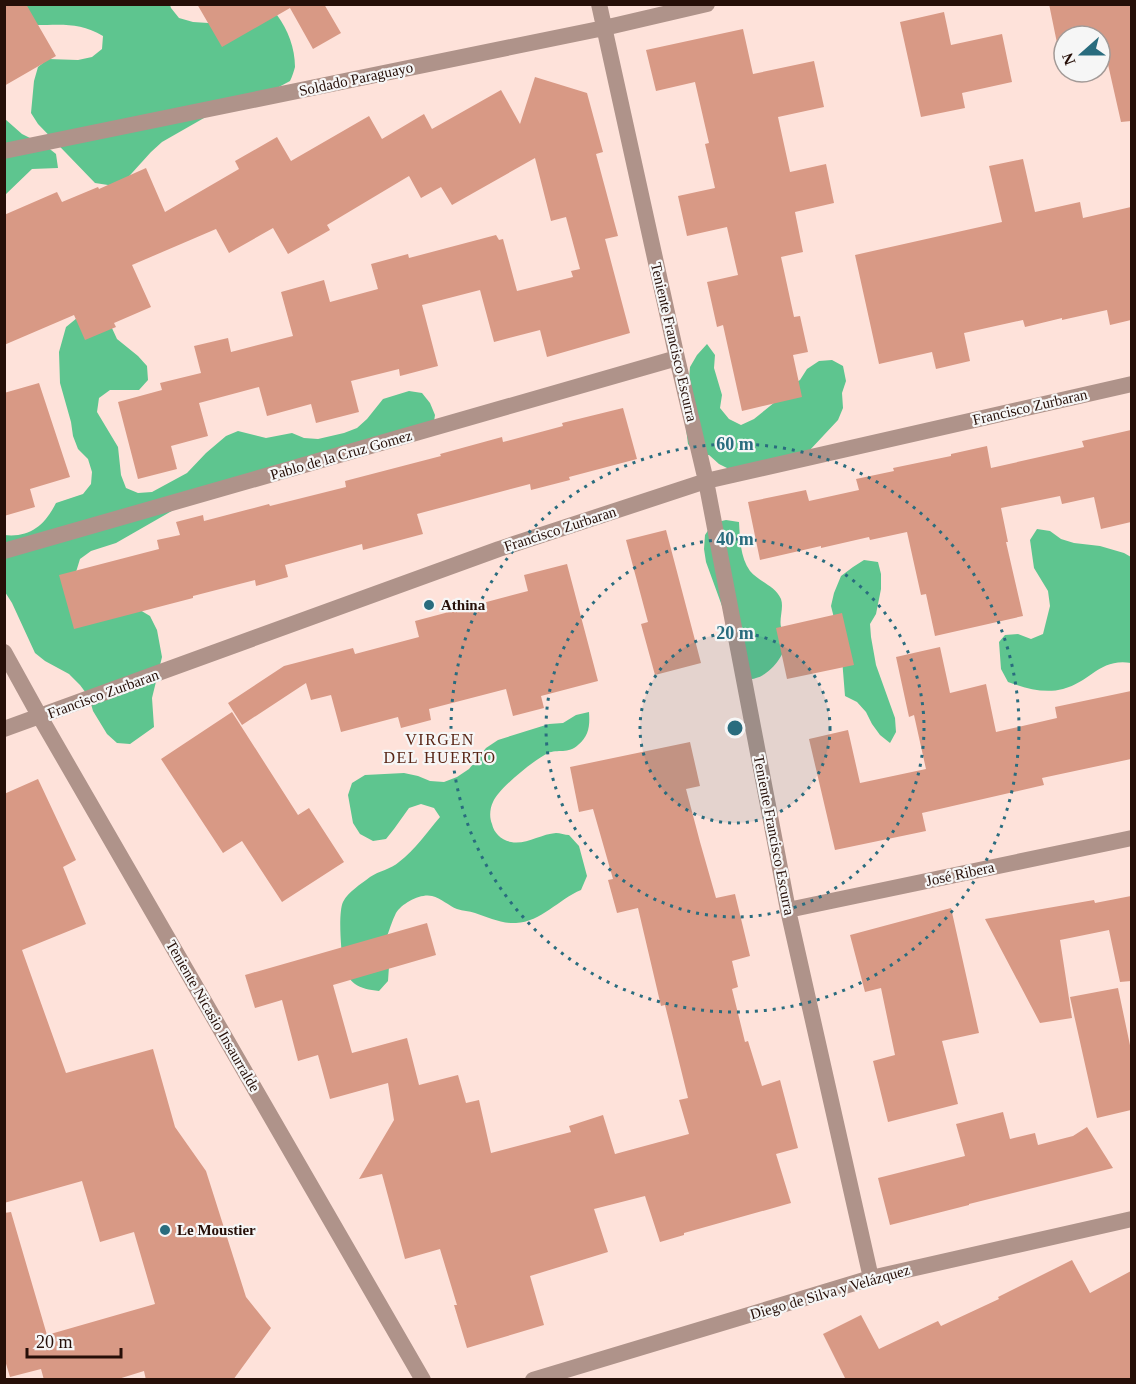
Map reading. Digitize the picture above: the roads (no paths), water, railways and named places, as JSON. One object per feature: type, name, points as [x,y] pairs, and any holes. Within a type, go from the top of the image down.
[{"type":"street","name":"Teniente Francisco Escurra","points":[[599,4],[706,481],[788,910],[871,1278]]},
{"type":"street","name":"Soldado Paraguayo","points":[[4,151],[604,28],[707,4]]},
{"type":"street","name":"Pablo de la Cruz Gomez","points":[[4,551],[677,358]]},
{"type":"street","name":"Francisco Zurbaran","points":[[4,729],[499,549],[706,481],[1131,384]]},
{"type":"street","name":"Teniente Nicasio Insaurralde","points":[[4,652],[423,1380]]},
{"type":"street","name":"José Ribera","points":[[788,910],[1131,838]]},
{"type":"street","name":"Diego de Silva y Velázquez","points":[[533,1380],[871,1278],[1131,1219]]},
{"type":"place","name":"Athina","points":[[429,605]]},
{"type":"place","name":"Le Moustier","points":[[165,1230]]},
{"type":"district","name":"VIRGEN DEL HUERTO","points":[[440,748]]}]
